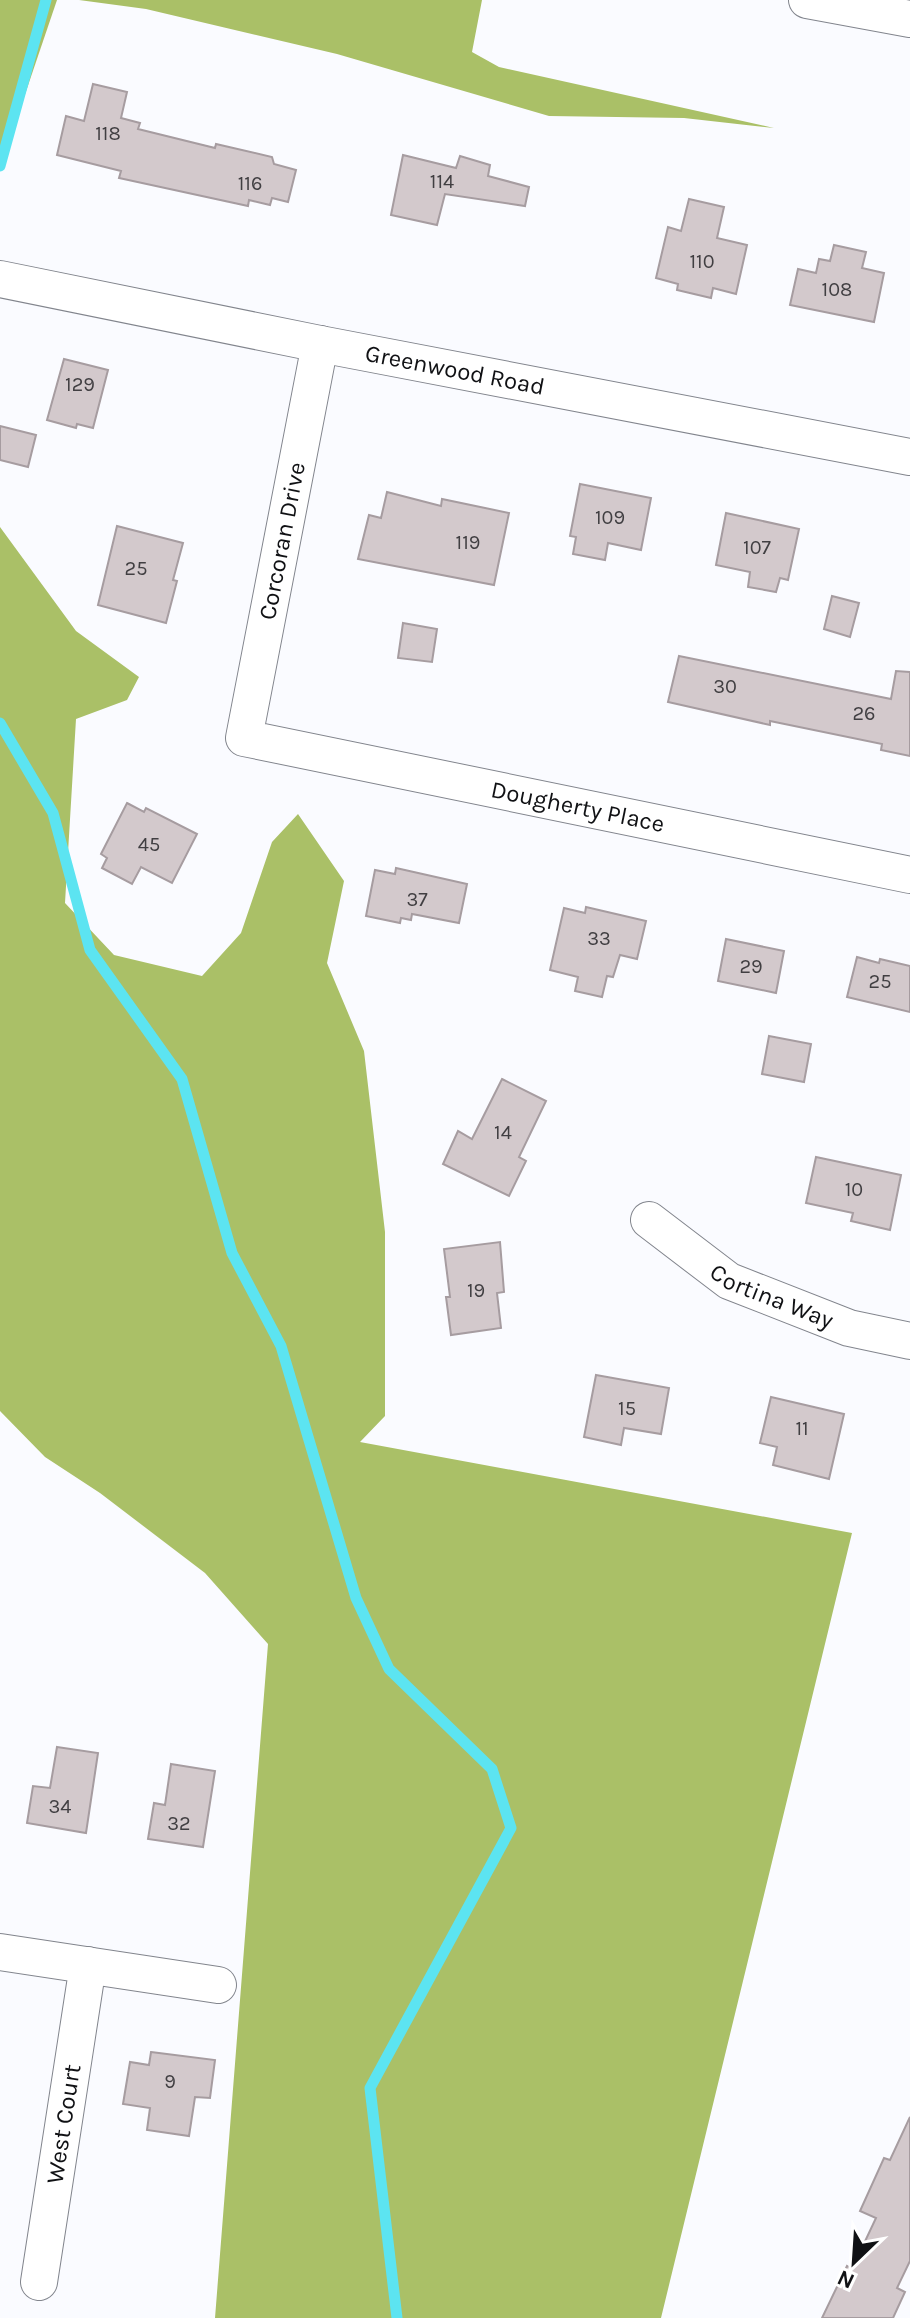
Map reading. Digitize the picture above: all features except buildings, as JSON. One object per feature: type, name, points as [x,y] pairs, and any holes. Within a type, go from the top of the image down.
[{"type":"street","points":[[807,0],[910,19]]},
{"type":"street","name":"Greenwood Road","points":[[0,279],[910,457]]},
{"type":"street","name":"Corcoran Drive","points":[[244,738],[320,344]]},
{"type":"street","name":"Dougherty Place","points":[[244,738],[910,875]]},
{"type":"street","name":"Cortina Way","points":[[649,1220],[729,1281],[849,1328],[910,1341]]},
{"type":"street","points":[[0,1952],[218,1985]]},
{"type":"street","name":"West Court","points":[[39,2282],[88,1965]]},
{"type":"green space","points":[[0,0],[57,0],[0,168]]},
{"type":"green space","points":[[79,0],[482,0],[472,52],[499,67],[774,128],[684,118],[549,116],[337,54],[146,9]]},
{"type":"green space","points":[[0,527],[76,631],[139,677],[127,700],[76,719],[65,903],[114,955],[202,976],[241,933],[272,842],[298,814],[344,881],[327,963],[364,1051],[385,1232],[385,1416],[360,1442],[852,1533],[661,2318],[215,2318],[268,1644],[205,1573],[100,1493],[45,1457],[0,1411]]},
{"type":"waterway","points":[[0,166],[46,0]]},
{"type":"waterway","points":[[0,723],[53,813],[90,950],[182,1079],[232,1253],[281,1346],[356,1598],[389,1669],[492,1769],[511,1828],[370,2088],[397,2318]]}]
